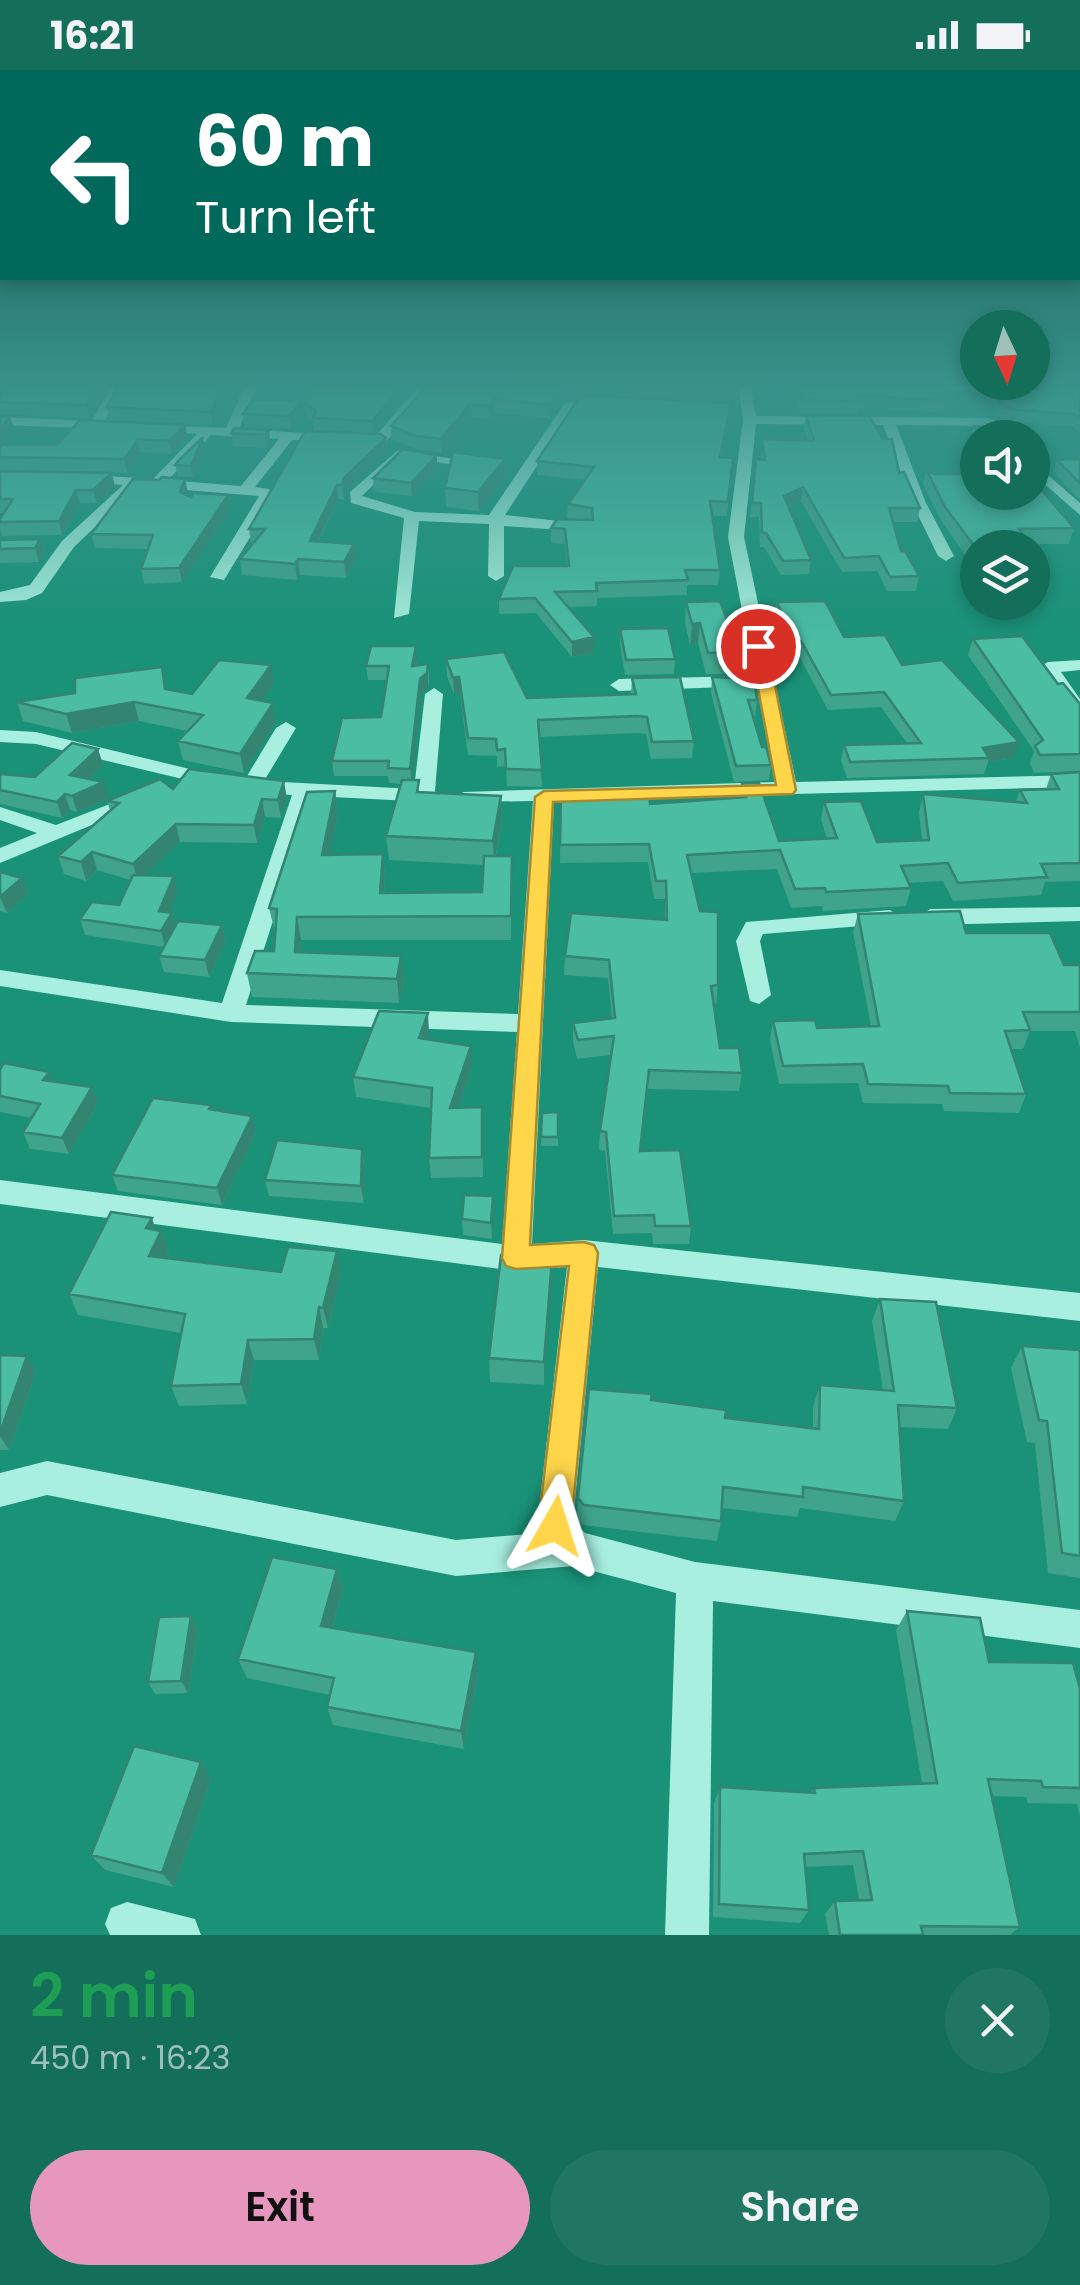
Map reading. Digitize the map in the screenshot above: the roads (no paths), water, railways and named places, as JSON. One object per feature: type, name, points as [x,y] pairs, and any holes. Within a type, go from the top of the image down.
[{"type":"street","points":[[157,483],[170,470]]},
{"type":"street","points":[[246,489],[261,470]]},
{"type":"street","points":[[382,470],[355,495],[356,500],[392,507],[412,516],[585,529]]},
{"type":"street","points":[[496,576],[496,520],[527,472],[515,470]]},
{"type":"street","points":[[743,470],[736,538],[787,790]]},
{"type":"street","points":[[906,470],[946,556]]},
{"type":"street","points":[[59,477],[264,492],[267,498],[218,576]]},
{"type":"street","points":[[0,597],[26,595],[36,589],[59,544],[136,480]]},
{"type":"street","points":[[1050,482],[1080,511]]},
{"type":"street","points":[[400,614],[412,516]]},
{"type":"street","points":[[1080,665],[1048,666],[1080,712]]},
{"type":"street","points":[[619,684],[766,682]]},
{"type":"street","points":[[424,796],[434,694]]},
{"type":"street","points":[[252,786],[286,728]]},
{"type":"street","points":[[0,736],[36,738],[186,776],[304,792],[544,797],[1080,781]]},
{"type":"street","points":[[0,856],[186,776]]},
{"type":"street","points":[[231,1012],[304,792]]},
{"type":"street","points":[[516,1258],[544,797]]},
{"type":"street","points":[[0,813],[53,831]]},
{"type":"street","points":[[759,995],[748,941],[754,927],[891,918],[1080,914]]},
{"type":"street","points":[[0,978],[231,1012],[528,1024]]},
{"type":"street","points":[[0,1192],[516,1258],[584,1253],[1080,1307]]},
{"type":"street","points":[[574,1548],[555,1526],[584,1253]]},
{"type":"street","points":[[0,1490],[48,1478],[456,1558],[574,1548],[695,1580],[1080,1629]]},
{"type":"street","points":[[687,1935],[695,1580]]},
{"type":"street","points":[[128,1924],[179,1935]]}]
